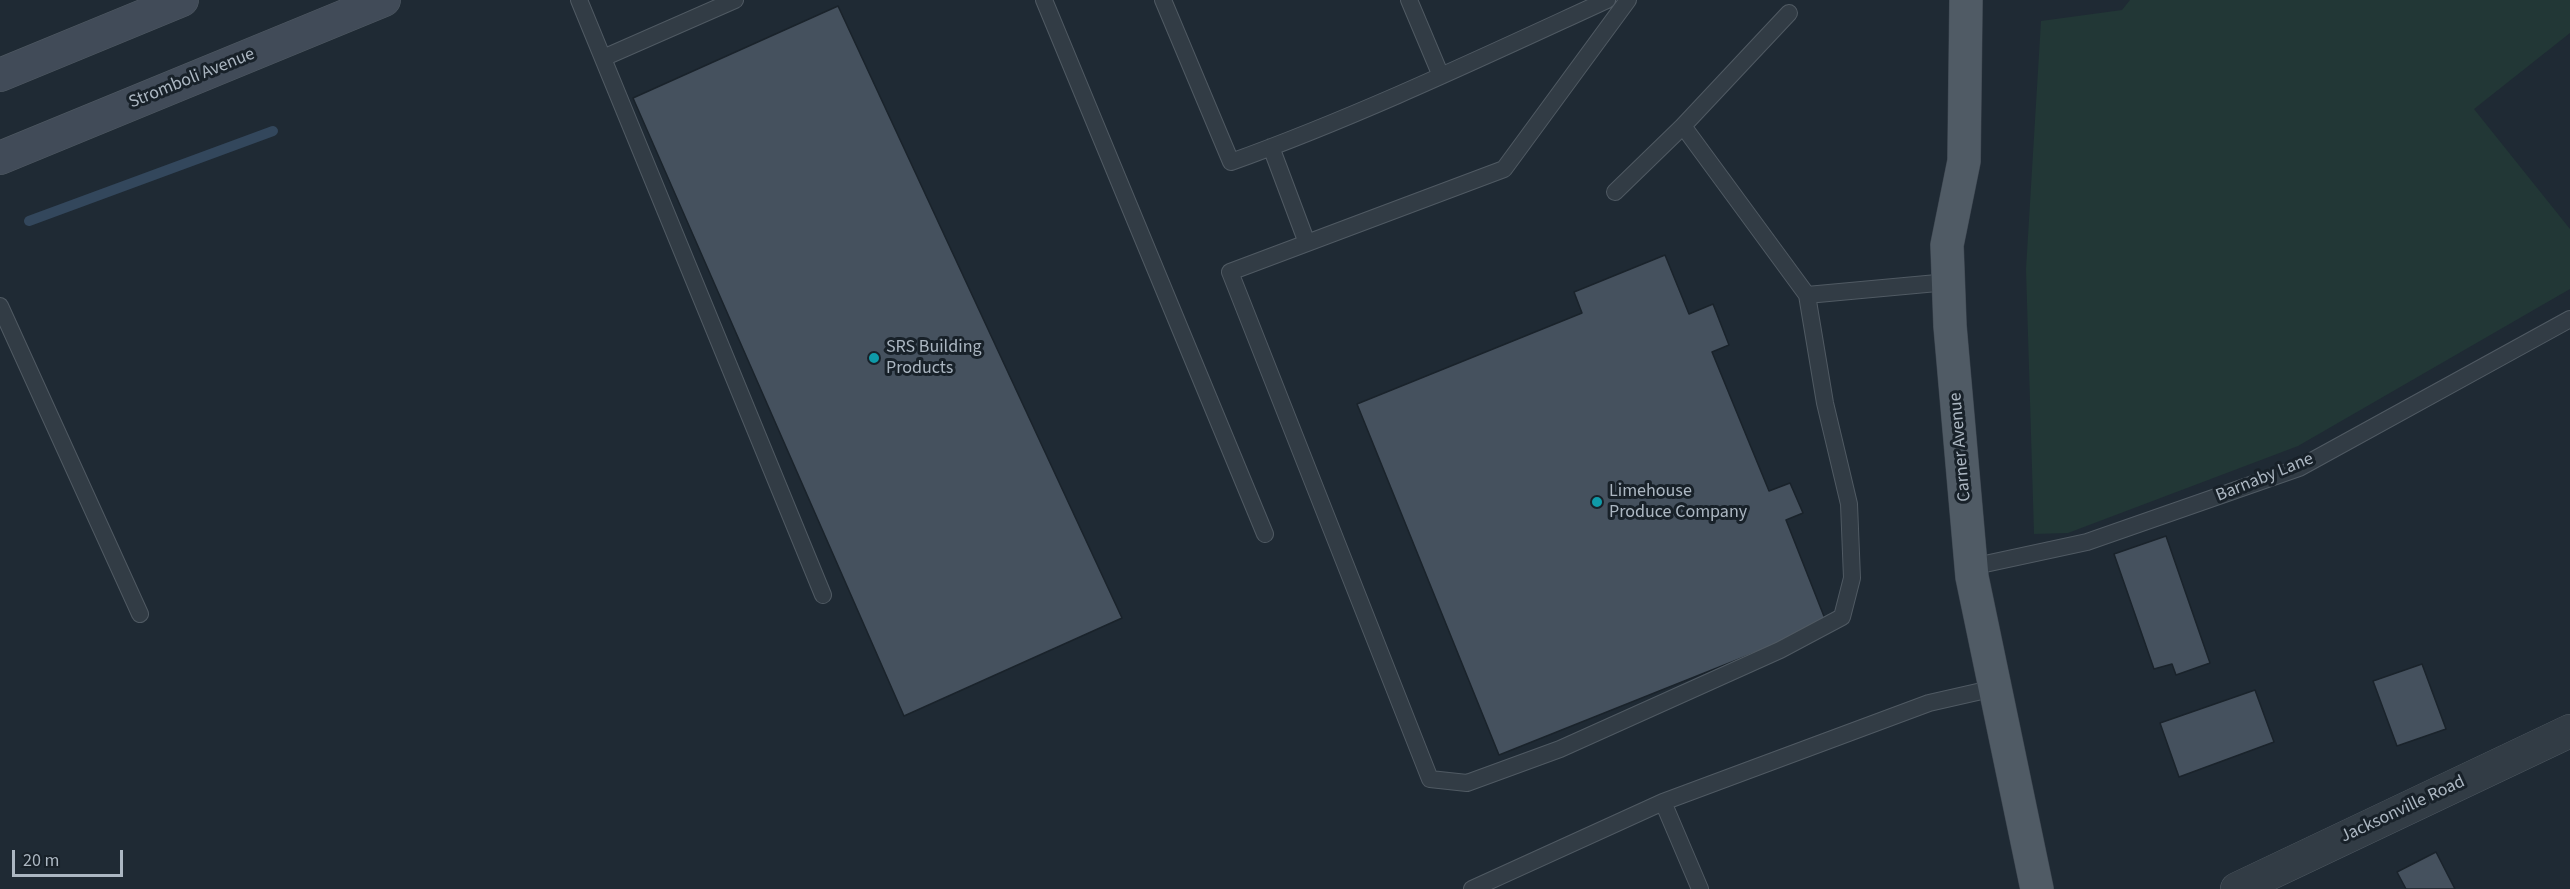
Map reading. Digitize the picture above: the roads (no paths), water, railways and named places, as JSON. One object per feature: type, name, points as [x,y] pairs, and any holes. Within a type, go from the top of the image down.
[{"type":"main road","name":"Carner Avenue","points":[[1966,0],[1964,161],[1947,245],[1948,282],[1971,567],[2037,889]]},
{"type":"street","points":[[0,75],[182,0]]},
{"type":"street","name":"Stromboli Avenue","points":[[0,158],[384,0]]},
{"type":"street","name":"Jacksonville Road","points":[[2237,889],[2570,731]]},
{"type":"lane","points":[[579,0],[823,595]]},
{"type":"lane","points":[[603,58],[735,0]]},
{"type":"lane","points":[[1044,0],[1265,534]]},
{"type":"lane","points":[[1163,0],[1231,162],[1441,76],[1607,0]]},
{"type":"lane","points":[[1409,0],[1441,76]]},
{"type":"lane","points":[[1628,0],[1504,169],[1230,272],[1430,779],[1467,783],[1581,740],[1780,650],[1842,617],[1852,578],[1849,504],[1825,403],[1808,294],[1683,126]]},
{"type":"lane","points":[[1616,192],[1683,126],[1789,13]]},
{"type":"lane","points":[[1271,147],[1307,243]]},
{"type":"lane","points":[[1808,294],[1948,282]]},
{"type":"lane","points":[[0,306],[140,614]]},
{"type":"lane","name":"Barnaby Lane","points":[[1971,567],[2087,542],[2299,468],[2570,319]]},
{"type":"lane","points":[[1472,889],[1663,802],[1929,703],[1995,688]]},
{"type":"lane","points":[[1663,802],[1700,889]]},
{"type":"waterway","points":[[29,221],[273,131]]},
{"type":"place","name":"SRS Building Products","points":[[874,358]]},
{"type":"place","name":"Limehouse Produce Company","points":[[1597,502]]}]
